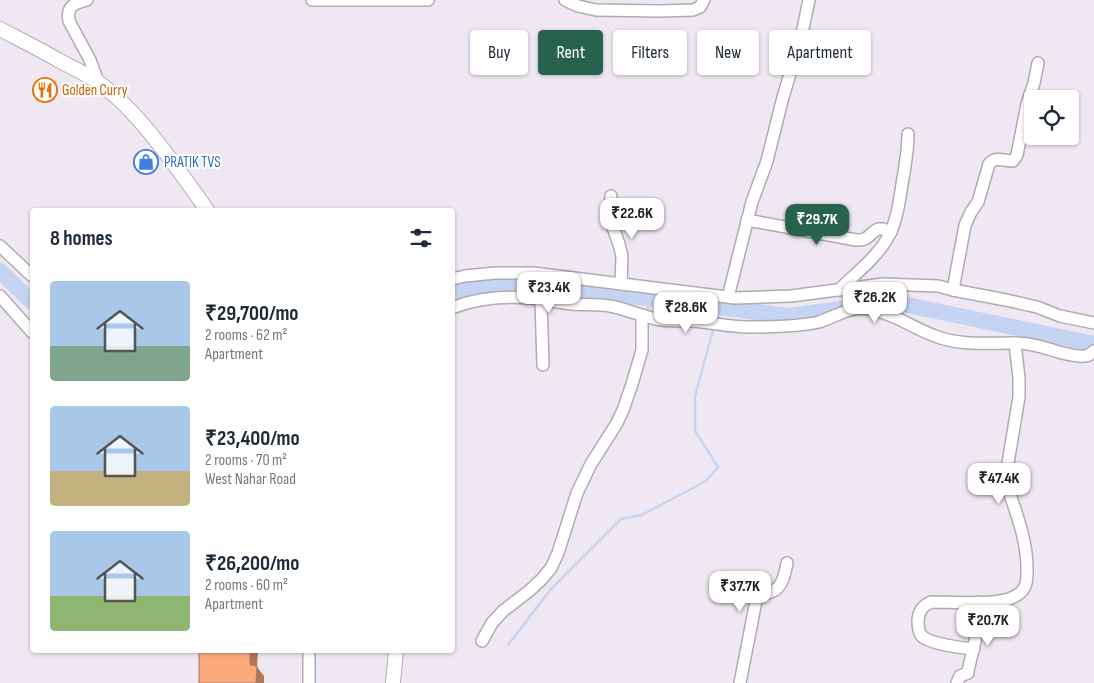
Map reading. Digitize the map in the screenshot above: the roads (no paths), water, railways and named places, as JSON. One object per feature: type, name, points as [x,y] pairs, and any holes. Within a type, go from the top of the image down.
[{"type":"main road","points":[[0,29],[98,82],[118,99],[146,129],[207,208]]},
{"type":"main road","points":[[393,683],[396,653]]},
{"type":"street","points":[[87,0],[76,3],[68,10],[67,15],[90,60],[98,82]]},
{"type":"street","points":[[312,0],[428,0]]},
{"type":"street","points":[[566,0],[578,6],[596,10],[660,11],[696,9],[700,7],[704,0]]},
{"type":"street","points":[[728,297],[752,202],[767,161],[801,38],[809,0]]},
{"type":"street","points":[[953,290],[966,225],[971,212],[978,202],[989,164],[992,160],[1013,161],[1017,155],[1027,104],[1038,63]]},
{"type":"street","points":[[839,290],[867,263],[886,241],[895,223],[908,146],[908,134]]},
{"type":"street","points":[[611,196],[611,222],[622,256],[621,284]]},
{"type":"street","points":[[747,220],[856,240],[864,240],[878,229],[883,228],[891,232]]},
{"type":"street","points":[[0,246],[30,274]]},
{"type":"street","points":[[455,278],[495,273],[533,273],[734,298],[791,296],[884,284],[938,286],[1037,307],[1060,316],[1094,324]]},
{"type":"street","points":[[0,296],[30,330]]},
{"type":"street","points":[[455,306],[479,300],[531,298],[571,304],[598,304],[663,320],[749,327],[802,325],[819,322],[853,309],[862,308],[875,310],[936,337],[980,344],[1030,344],[1078,356],[1092,354]]},
{"type":"street","points":[[541,300],[543,365]]},
{"type":"street","points":[[482,641],[492,623],[503,611],[542,579],[555,560],[578,493],[591,464],[624,410],[642,350],[643,316]]},
{"type":"street","points":[[974,650],[940,644],[922,637],[918,620],[921,609],[924,605],[931,602],[995,601],[1014,597],[1024,589],[1027,562],[1025,546],[1006,483],[1019,397],[1015,343]]},
{"type":"street","points":[[740,683],[756,601],[761,596],[778,588],[784,577],[787,563]]},
{"type":"street","points":[[957,683],[960,676],[968,673],[974,650],[978,628],[978,602]]},
{"type":"street","points":[[309,653],[309,683]]},
{"type":"waterway","points":[[0,271],[30,300]]},
{"type":"waterway","points":[[455,291],[471,288],[529,286],[648,298],[788,316],[893,302],[1094,344]]},
{"type":"waterway","points":[[648,298],[648,314]]},
{"type":"waterway","points":[[716,320],[719,307]]},
{"type":"waterway","points":[[508,645],[551,589],[621,519],[642,515],[706,481],[718,467],[695,431],[695,396],[714,327]]},
{"type":"place","name":"Golden Curry","points":[[45,90]]},
{"type":"place","name":"PRATIK TVS","points":[[146,162]]}]
